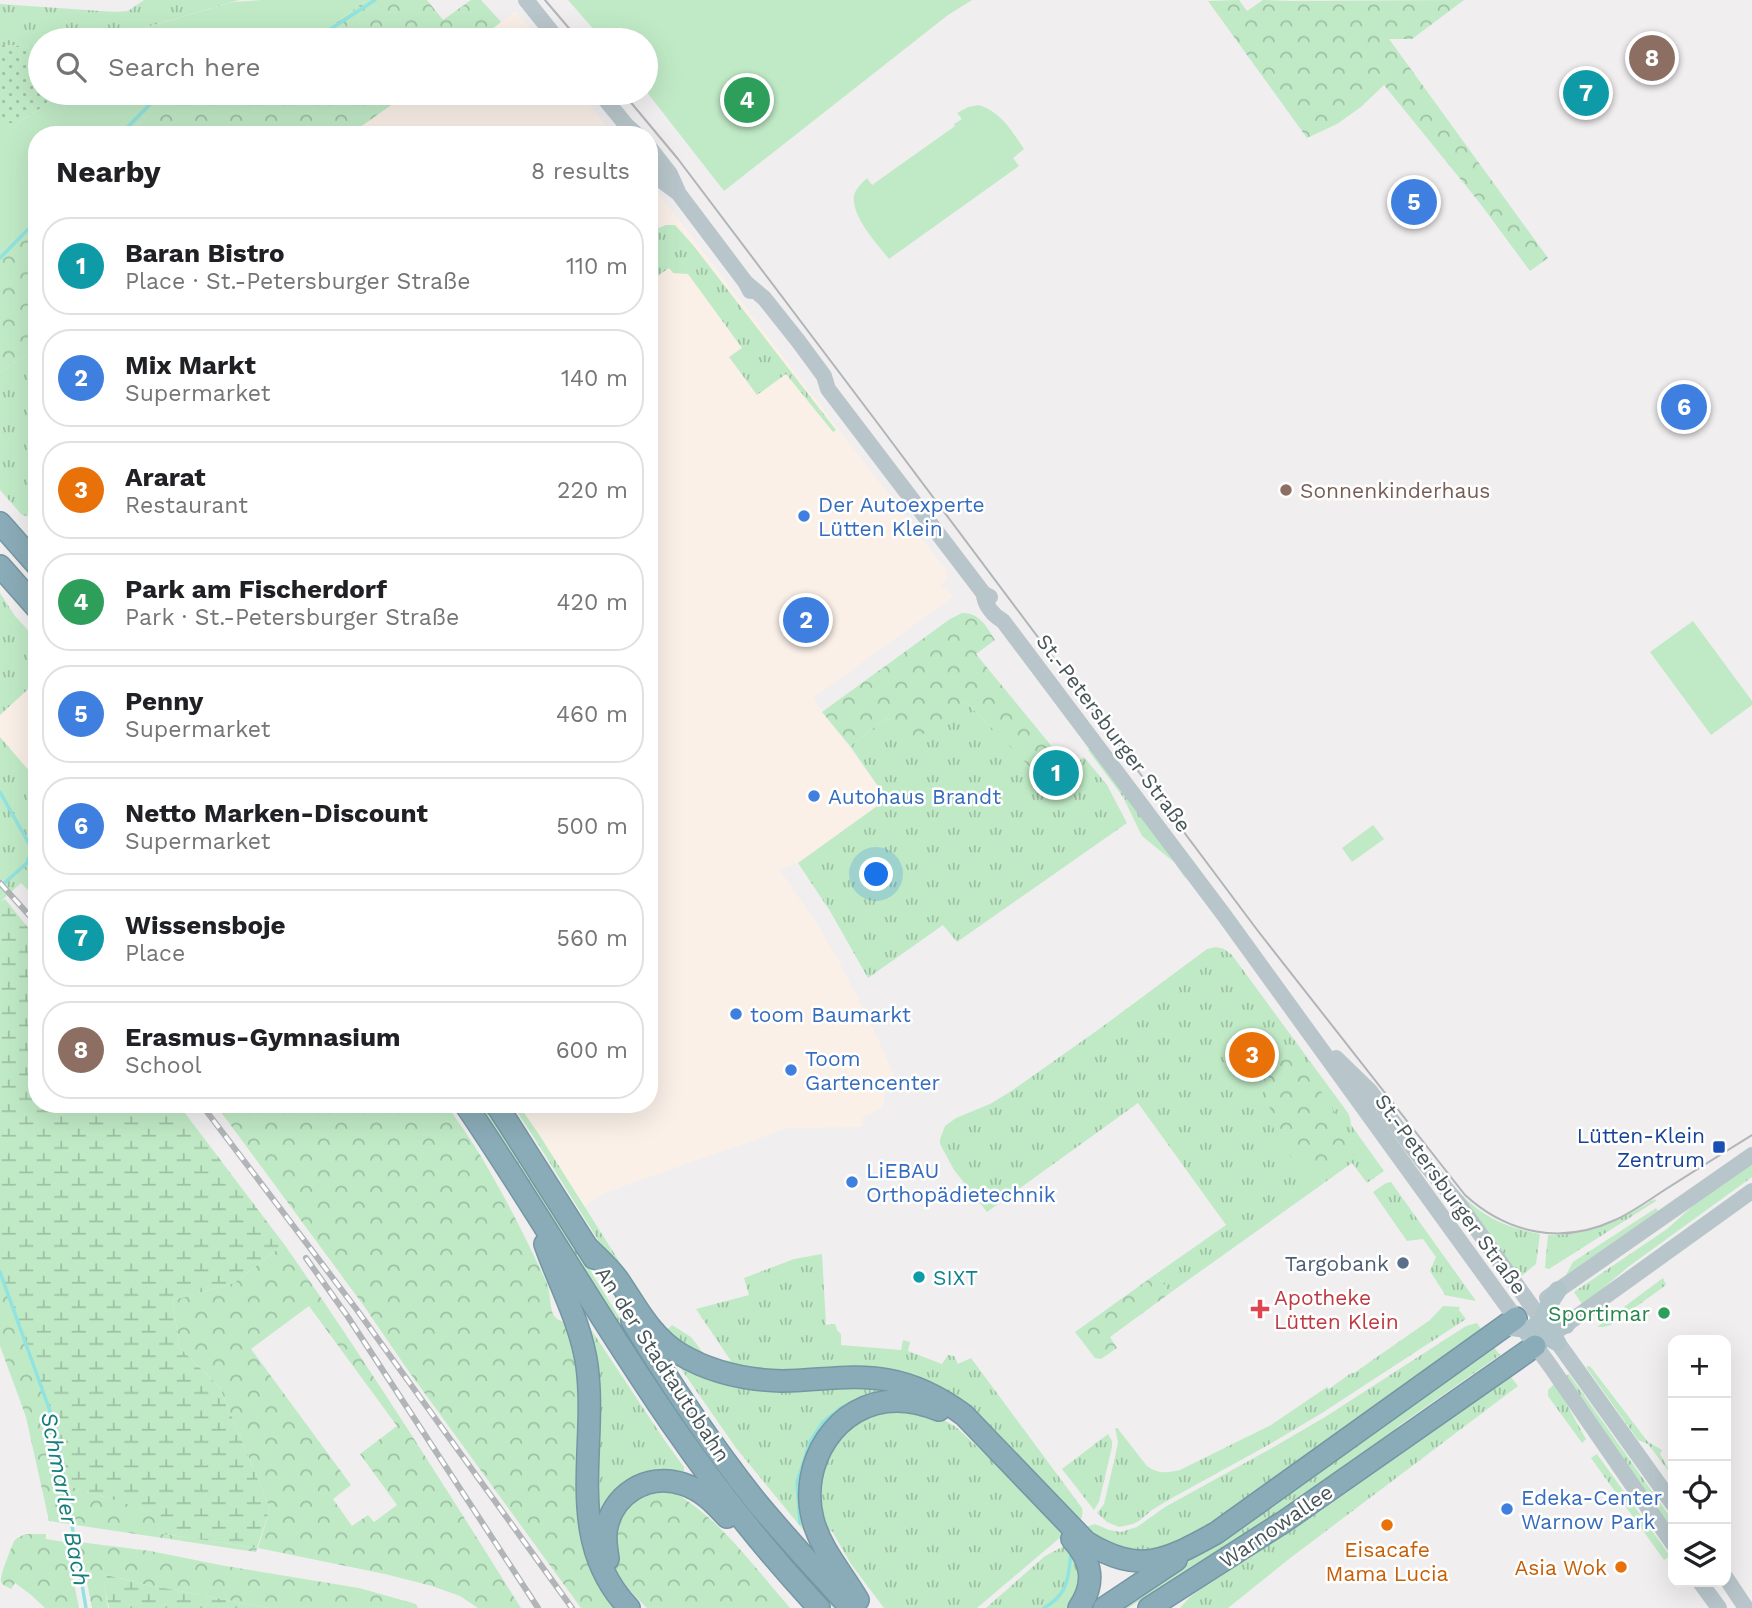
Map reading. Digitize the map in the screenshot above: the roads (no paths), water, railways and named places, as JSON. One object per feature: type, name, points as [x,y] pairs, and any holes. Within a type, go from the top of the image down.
[{"type":"highway","points":[[0,523],[28,555]]},
{"type":"highway","points":[[0,566],[28,598]]},
{"type":"highway","name":"An der Stadtautobahn","points":[[472,1113],[676,1430],[782,1568],[819,1608]]},
{"type":"highway","name":"An der Stadtautobahn","points":[[502,1113],[694,1417],[754,1499],[851,1608]]},
{"type":"highway","points":[[534,1208],[545,1246],[582,1340],[587,1367],[587,1502],[593,1546],[611,1586],[629,1608]]},
{"type":"highway","points":[[586,1246],[617,1279],[638,1313],[656,1333],[678,1352],[701,1366],[727,1374],[781,1381],[863,1377],[917,1388],[945,1401],[964,1415],[1086,1542],[1104,1553],[1139,1562],[1158,1560],[1180,1553],[1216,1533],[1537,1330]]},
{"type":"highway","name":"Warnowallee","points":[[1149,1608],[1285,1521],[1401,1441],[1537,1330]]},
{"type":"highway","points":[[862,1608],[819,1536],[813,1520],[810,1480],[823,1443],[836,1426],[855,1412],[876,1404],[896,1401],[918,1403],[956,1419],[1016,1478],[1080,1548],[1087,1559],[1090,1573],[1086,1597],[1079,1608]]},
{"type":"highway","points":[[639,1608],[617,1580],[609,1563],[606,1533],[609,1518],[618,1501],[644,1483],[671,1481],[700,1492],[713,1501],[760,1556],[782,1568]]},
{"type":"highway","name":"Warnowallee","points":[[1104,1608],[1216,1533]]},
{"type":"highway","points":[[1174,1608],[1176,1603],[1215,1567]]},
{"type":"main road","points":[[526,0],[548,28]]},
{"type":"main road","points":[[610,105],[626,126]]},
{"type":"main road","name":"St.-Petersburger Straße","points":[[658,159],[680,194],[746,283],[756,303],[817,382],[828,389],[984,594],[984,600],[996,617],[1003,621],[1191,869],[1315,1041],[1668,1498]]},
{"type":"main road","name":"St.-Petersburger Straße","points":[[658,176],[680,194]]},
{"type":"main road","points":[[1537,1330],[1546,1308],[1558,1290],[1752,1155]]},
{"type":"main road","points":[[1537,1330],[1752,1191]]},
{"type":"main road","name":"St.-Petersburger Straße","points":[[1537,1330],[1668,1536]]},
{"type":"main road","points":[[1731,1586],[1746,1608]]},
{"type":"main road","points":[[1703,1587],[1718,1608]]},
{"type":"waterway","name":"Schmarler Bach","points":[[332,28],[375,0]]},
{"type":"waterway","name":"Schmarler Bach","points":[[129,126],[149,105]]},
{"type":"waterway","name":"Schmarler Bach","points":[[0,258],[28,229]]},
{"type":"waterway","name":"Schmarler Bach","points":[[0,792],[28,842]]},
{"type":"waterway","name":"Schmarler Bach","points":[[0,887],[28,860]]},
{"type":"waterway","name":"Schmarler Bach","points":[[0,1272],[55,1425],[86,1608]]},
{"type":"waterway","points":[[800,1523],[797,1482],[810,1442],[823,1422],[853,1402]]},
{"type":"waterway","points":[[1044,1608],[1058,1597],[1066,1585],[1071,1552]]},
{"type":"tram line","points":[[545,0],[569,28]]},
{"type":"tram line","points":[[633,105],[650,126]]},
{"type":"tram line","points":[[658,135],[1258,931],[1465,1195],[1499,1219],[1536,1232],[1575,1232],[1595,1228],[1628,1213],[1752,1135]]},
{"type":"railway","points":[[0,883],[28,914]]},
{"type":"railway","points":[[208,1113],[357,1310],[572,1608]]},
{"type":"railway","points":[[306,1258],[348,1317],[538,1608]]},
{"type":"place","name":"Erasmus-Gymnasium","points":[[1652,58]]},
{"type":"place","name":"Wissensboje","points":[[1586,93]]},
{"type":"place","name":"Park am Fischerdorf","points":[[747,100]]},
{"type":"place","name":"Penny","points":[[1414,202]]},
{"type":"place","name":"Netto Marken-Discount","points":[[1684,407]]},
{"type":"place","name":"Sonnenkinderhaus","points":[[1286,490]]},
{"type":"place","name":"Der Autoexperte Lütten Klein","points":[[804,516]]},
{"type":"place","name":"Mix Markt","points":[[806,620]]},
{"type":"place","name":"Baran Bistro","points":[[1056,773]]},
{"type":"place","name":"Autohaus Brandt","points":[[814,796]]},
{"type":"place","name":"toom Baumarkt","points":[[736,1014]]},
{"type":"place","name":"Ararat","points":[[1252,1055]]},
{"type":"place","name":"Toom Gartencenter","points":[[791,1070]]},
{"type":"place","name":"Lütten-Klein Zentrum","points":[[1719,1147]]},
{"type":"place","name":"LiEBAU Orthopädietechnik","points":[[852,1182]]},
{"type":"place","name":"Targobank","points":[[1403,1263]]},
{"type":"place","name":"SIXT","points":[[919,1277]]},
{"type":"place","name":"Apotheke Lütten Klein","points":[[1260,1309]]},
{"type":"place","name":"Sportimar","points":[[1664,1313]]},
{"type":"place","name":"Edeka-Center Warnow Park","points":[[1507,1509]]},
{"type":"place","name":"Eisacafe Mama Lucia","points":[[1387,1525]]},
{"type":"place","name":"Asia Wok","points":[[1621,1567]]}]
